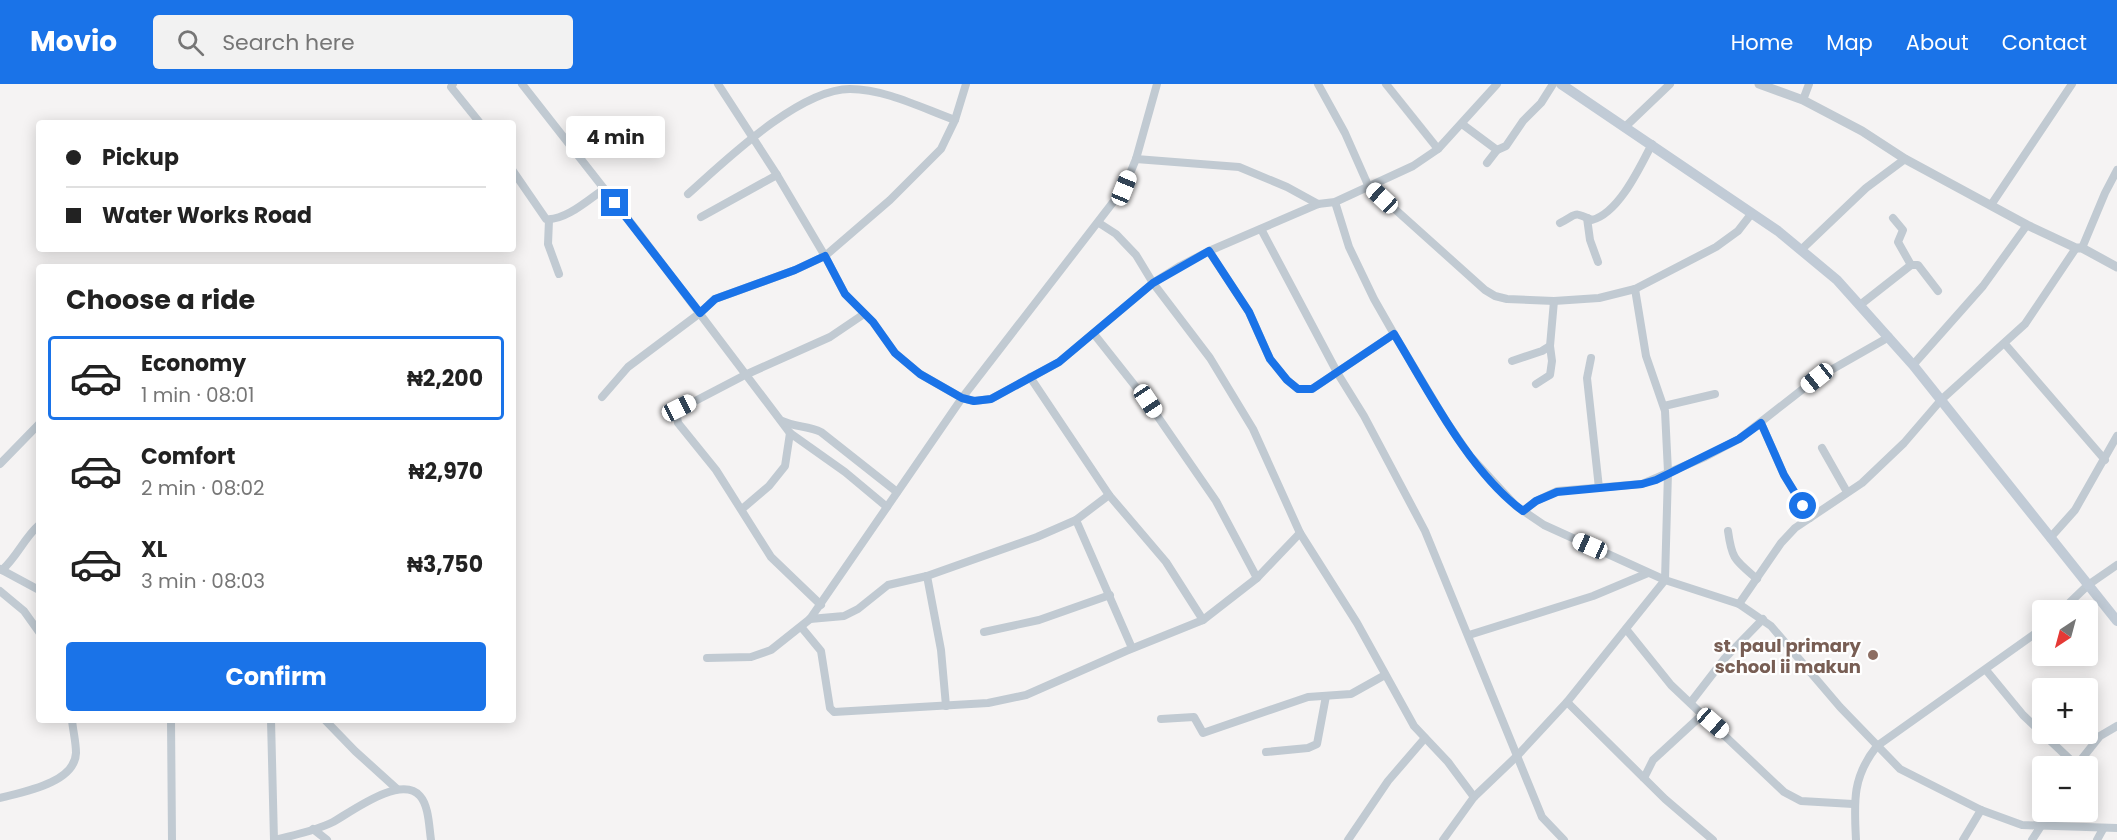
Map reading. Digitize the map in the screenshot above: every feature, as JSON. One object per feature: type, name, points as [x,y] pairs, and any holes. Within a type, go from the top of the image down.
[{"type":"main road","points":[[1561,84],[1752,213],[1802,249],[1838,280],[1913,365],[2117,621]]},
{"type":"street","points":[[453,84],[451,87],[478,120]]},
{"type":"street","points":[[522,84],[790,433],[845,472],[887,507]]},
{"type":"street","points":[[718,84],[777,175],[845,294],[873,322],[895,353],[920,374],[962,398],[974,401],[991,399],[1059,362],[1153,283],[1209,251],[1318,204],[1335,202],[1413,166],[1438,148],[1497,84]]},
{"type":"street","points":[[602,397],[628,367],[715,299],[795,270],[825,256],[890,200],[941,149],[955,120],[966,84]]},
{"type":"street","points":[[706,658],[751,657],[771,650],[802,628],[821,605],[962,398],[1124,188],[1136,159],[1157,84]]},
{"type":"street","points":[[1318,84],[1345,133],[1368,185],[1485,290],[1495,296],[1507,299],[1554,301],[1599,298],[1635,289],[1716,248],[1738,231],[1752,213]]},
{"type":"street","points":[[1386,84],[1438,148]]},
{"type":"street","points":[[1487,164],[1497,150],[1506,146],[1553,84]]},
{"type":"street","points":[[1625,127],[1670,84]]},
{"type":"street","points":[[1759,84],[1803,100],[1862,131],[1905,159],[2027,225],[2117,267]]},
{"type":"street","points":[[1803,100],[1809,84]]},
{"type":"street","points":[[1991,205],[2072,84]]},
{"type":"street","points":[[688,194],[789,110],[831,92],[850,89],[887,95],[955,120]]},
{"type":"street","points":[[1462,124],[1497,150]]},
{"type":"street","points":[[1560,223],[1577,214],[1582,214],[1592,220],[1602,217],[1609,211],[1634,177],[1652,144]]},
{"type":"street","points":[[1136,159],[1239,167],[1287,187],[1318,204]]},
{"type":"street","points":[[1802,249],[1866,188],[1905,159]]},
{"type":"street","points":[[1739,604],[1781,543],[1795,528],[1862,483],[1904,443],[1941,400],[2025,324],[2079,248],[2117,170]]},
{"type":"street","points":[[516,175],[546,219],[549,220],[559,218],[604,189]]},
{"type":"street","points":[[701,217],[777,175]]},
{"type":"street","points":[[1335,202],[1349,247],[1374,299],[1446,421],[1470,456],[1495,485],[1523,511],[1544,525],[1648,573],[1739,604],[1762,619],[1771,626],[1840,707],[1900,769],[1981,810],[2022,825],[2117,828]]},
{"type":"street","points":[[1587,218],[1590,240],[1598,262]]},
{"type":"street","points":[[1893,218],[1903,230],[1898,242],[1911,265]]},
{"type":"street","points":[[549,220],[548,244],[559,274]]},
{"type":"street","points":[[1099,223],[1116,234],[1130,248],[1153,283],[1210,358],[1252,429],[1300,533],[1357,623],[1414,726],[1448,762],[1474,796]]},
{"type":"street","points":[[1913,365],[1983,286],[2027,225]]},
{"type":"street","points":[[1261,229],[1425,531],[1542,817],[1564,840]]},
{"type":"street","points":[[1209,251],[1249,312],[1270,359],[1287,380],[1298,389],[1312,389],[1338,374],[1394,334]]},
{"type":"street","points":[[1860,305],[1911,265],[1918,265],[1938,291]]},
{"type":"street","points":[[1443,840],[1474,796],[1517,756],[1567,702],[1665,580],[1668,472],[1664,406],[1646,356],[1635,289]]},
{"type":"street","points":[[1536,384],[1550,375],[1554,301]]},
{"type":"street","points":[[821,605],[771,557],[716,470],[678,423],[675,416],[679,408],[830,337],[864,315]]},
{"type":"street","points":[[1094,334],[1148,401],[1216,501],[1257,579]]},
{"type":"street","points":[[1523,511],[1536,501],[1557,492],[1642,484],[1705,457],[1739,439],[1817,378],[1889,337]]},
{"type":"street","points":[[2005,344],[2105,460]]},
{"type":"street","points":[[1512,361],[1550,346]]},
{"type":"street","points":[[1591,358],[1587,378],[1599,488]]},
{"type":"street","points":[[1030,377],[1109,495],[1166,562],[1203,620]]},
{"type":"street","points":[[1664,406],[1715,394]]},
{"type":"street","points":[[781,421],[821,432],[897,492]]},
{"type":"street","points":[[1761,423],[1784,475],[1810,518]]},
{"type":"street","points":[[0,464],[36,427]]},
{"type":"street","points":[[742,509],[769,486],[785,466],[790,433]]},
{"type":"street","points":[[2050,538],[2075,510],[2117,436]]},
{"type":"street","points":[[1822,448],[1847,492]]},
{"type":"street","points":[[810,619],[844,616],[858,609],[888,585],[927,576],[1005,549],[1076,520],[1109,495]]},
{"type":"street","points":[[1076,520],[1132,648]]},
{"type":"street","points":[[36,527],[30,532],[12,561],[1,569],[36,588]]},
{"type":"street","points":[[1728,531],[1731,554],[1757,579]]},
{"type":"street","points":[[802,628],[821,651],[830,708],[834,712],[988,703],[1026,695],[1132,648],[1203,620],[1257,579],[1300,533]]},
{"type":"street","points":[[2072,600],[2088,585],[2117,565]]},
{"type":"street","points":[[1468,635],[1593,596],[1648,573]]},
{"type":"street","points":[[927,576],[941,650],[946,706]]},
{"type":"street","points":[[0,591],[24,611],[36,628]]},
{"type":"street","points":[[984,632],[1039,620],[1110,595]]},
{"type":"street","points":[[1691,702],[1725,658],[1762,619]]},
{"type":"street","points":[[1626,629],[1671,684],[1784,792],[1801,801],[1853,804]]},
{"type":"street","points":[[1856,840],[1853,804],[1856,790],[1867,759],[1877,746],[2032,636]]},
{"type":"street","points":[[1986,670],[2022,715],[2066,756]]},
{"type":"street","points":[[1161,719],[1194,717],[1203,733],[1308,697],[1351,694],[1385,675]]},
{"type":"street","points":[[1266,752],[1308,748],[1317,744],[1326,696]]},
{"type":"street","points":[[1567,702],[1665,799],[1713,840]]},
{"type":"street","points":[[1644,777],[1653,760],[1703,714]]},
{"type":"street","points":[[0,798],[56,782],[65,775],[76,755],[72,723]]},
{"type":"street","points":[[171,723],[172,840]]},
{"type":"street","points":[[271,723],[274,840],[332,822],[358,805],[397,789],[407,789],[420,796],[425,805],[431,840]]},
{"type":"street","points":[[328,723],[354,751],[397,789]]},
{"type":"street","points":[[2085,756],[2100,736],[2117,726]]},
{"type":"street","points":[[1348,840],[1388,781],[1425,738]]},
{"type":"street","points":[[1963,840],[1981,810]]},
{"type":"street","points":[[2032,840],[2044,822]]},
{"type":"street","points":[[314,829],[327,840]]},
{"type":"street","points":[[2097,840],[2103,829]]},
{"type":"place","name":"st. paul primary school ii makun","points":[[1873,655]]},
{"type":"route","points":[[615,203],[700,313],[715,299],[795,270],[825,256],[845,294],[873,322],[895,353],[920,374],[962,398],[974,401],[991,399],[1059,362],[1153,283],[1209,251],[1249,312],[1270,359],[1287,380],[1298,389],[1312,389],[1338,374],[1394,334],[1446,421],[1470,456],[1495,485],[1523,511],[1536,501],[1557,492],[1642,484],[1656,480],[1668,472],[1705,457],[1739,439],[1761,423],[1784,475],[1803,506]]}]
